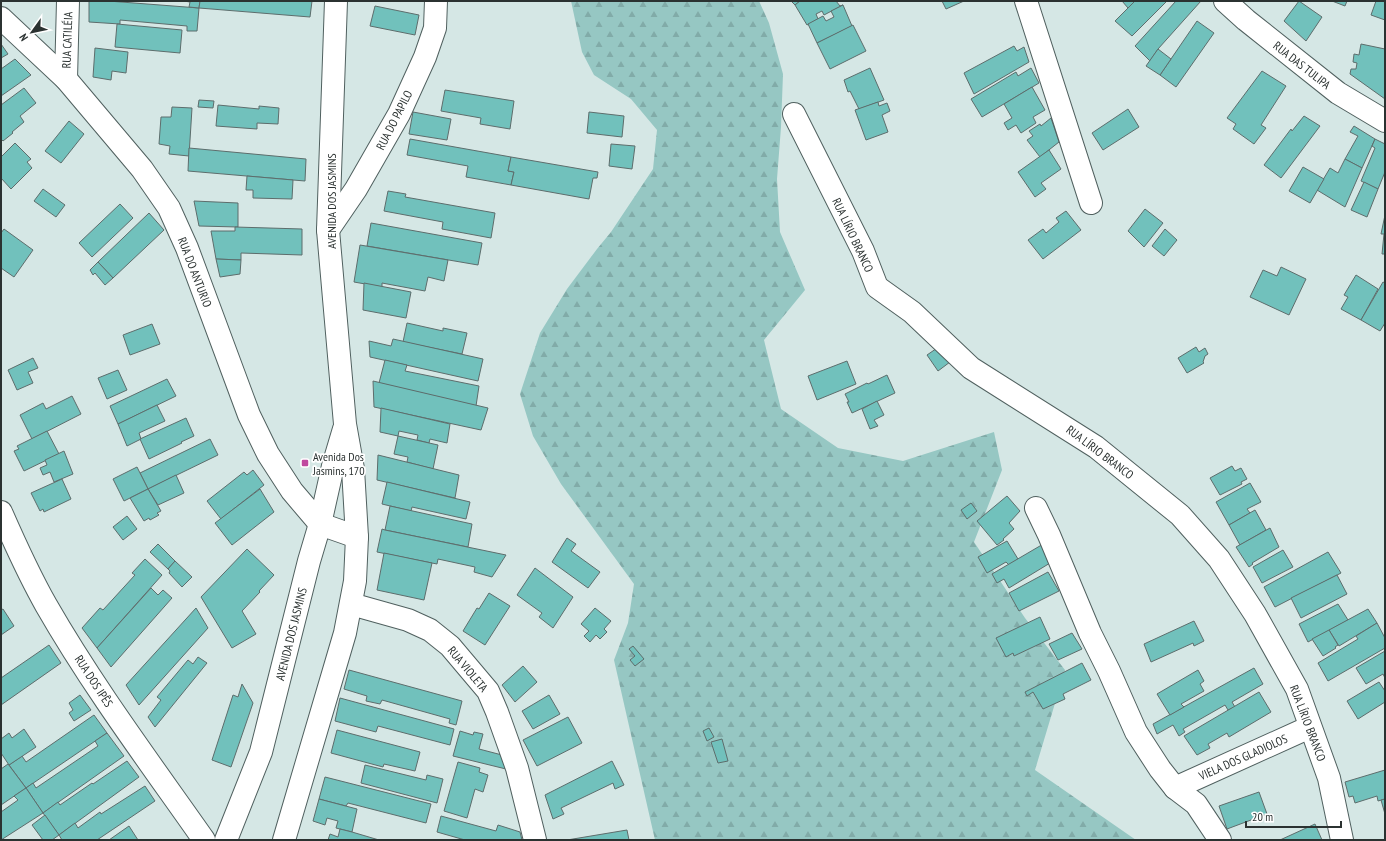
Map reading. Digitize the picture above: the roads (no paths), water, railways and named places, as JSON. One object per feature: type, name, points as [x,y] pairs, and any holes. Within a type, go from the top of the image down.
[{"type":"street","name":"RUA CATILÉIA","points":[[66,79],[68,1]]},
{"type":"street","name":"AVENIDA DOS JASMINS","points":[[284,840],[345,632],[355,580],[357,537],[353,469],[345,424],[328,230],[336,1]]},
{"type":"street","name":"RUA DO PAPILO","points":[[328,230],[356,189],[399,114],[425,57],[435,28],[436,1]]},
{"type":"street","points":[[1026,1],[1092,203]]},
{"type":"street","name":"RUA DAS TULIPA","points":[[1225,1],[1246,20],[1338,93],[1385,121]]},
{"type":"street","name":"RUA DO ANTURIO","points":[[1,18],[66,79],[142,169],[169,208],[186,248],[249,415],[268,454],[292,491],[320,524]]},
{"type":"street","name":"RUA LÍRIO BRANCO","points":[[794,114],[863,251],[877,287],[912,312],[971,368],[1096,446],[1180,515],[1219,559],[1255,614],[1297,689],[1328,778],[1342,840]]},
{"type":"street","name":"AVENIDA DOS JASMINS","points":[[226,840],[261,752],[309,561],[320,524],[333,466],[345,424]]},
{"type":"street","points":[[1036,508],[1049,535],[1090,633],[1109,671],[1136,732],[1160,769],[1175,788],[1196,804],[1220,840]]},
{"type":"street","name":"RUA DOS IPÊS","points":[[1,512],[18,551],[46,605],[92,678],[204,840]]},
{"type":"street","points":[[320,524],[357,537]]},
{"type":"street","name":"RUA VIOLETA","points":[[351,604],[408,620],[430,630],[450,646],[488,691],[518,768],[535,840]]},
{"type":"street","name":"VIELA DOS GLADIOLOS","points":[[1175,788],[1310,727]]},
{"type":"place","name":"Avenida Dos Jasmins, 170","points":[[305,463]]}]
